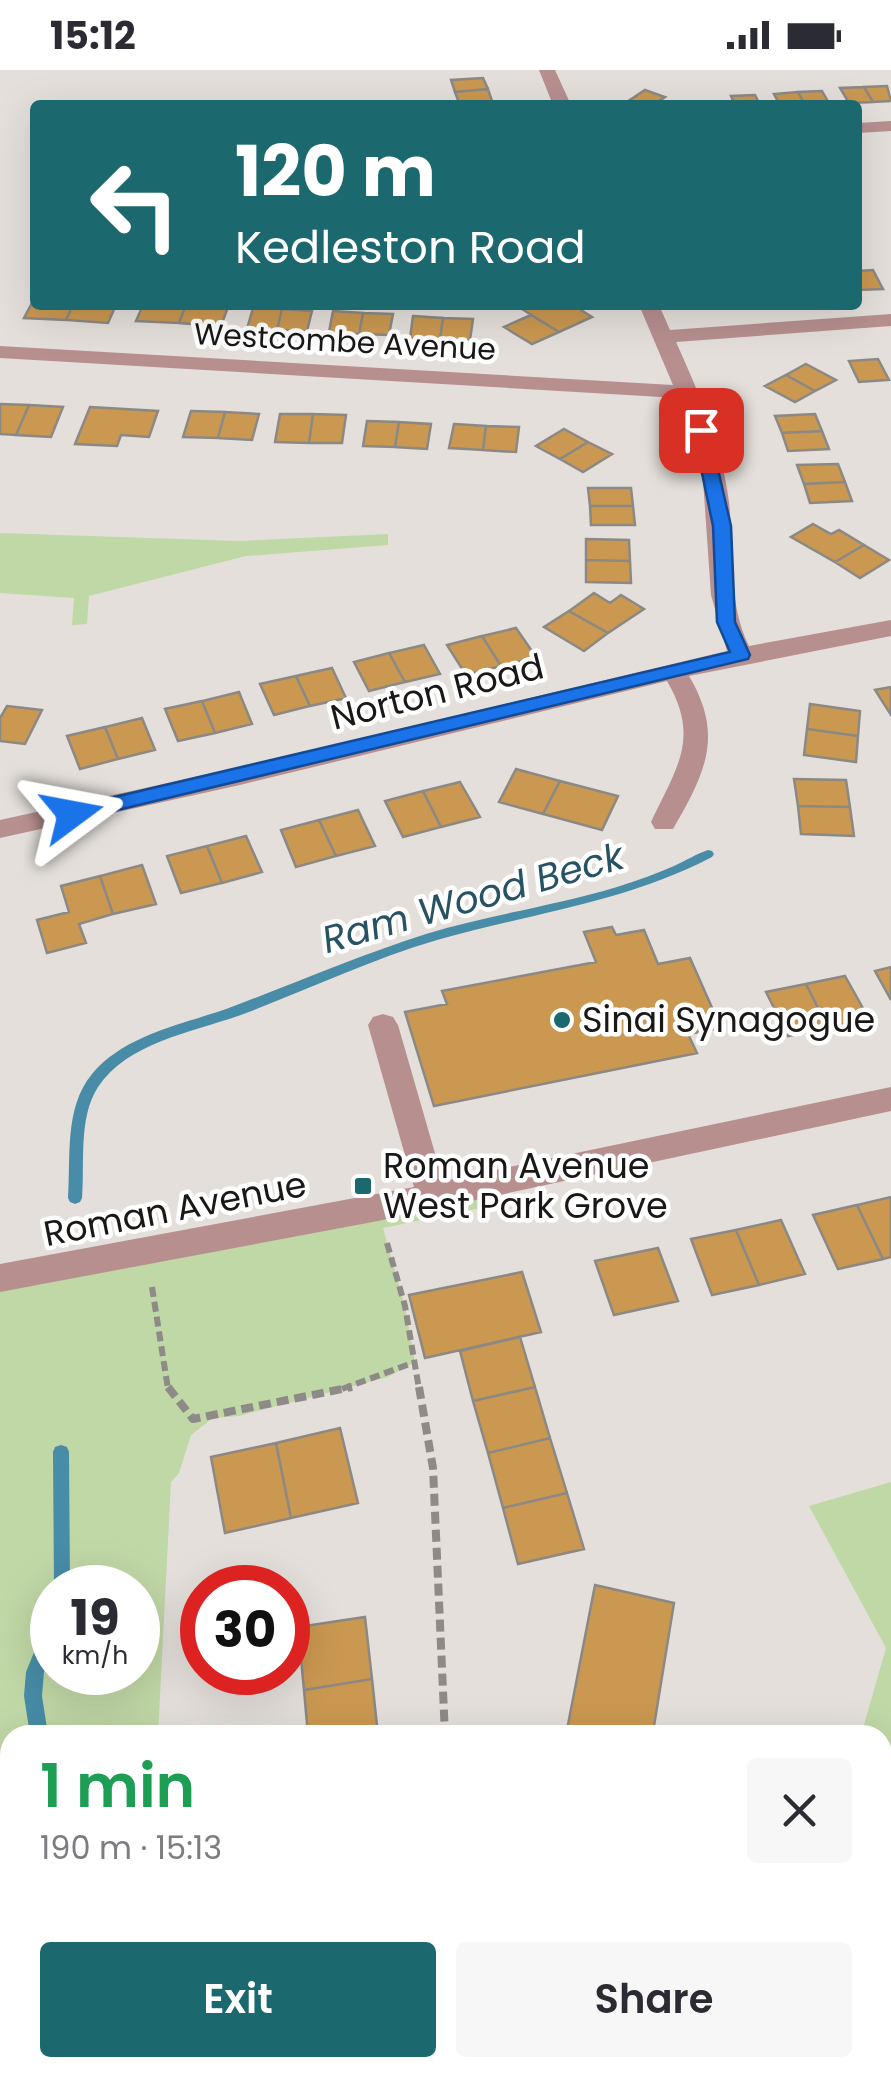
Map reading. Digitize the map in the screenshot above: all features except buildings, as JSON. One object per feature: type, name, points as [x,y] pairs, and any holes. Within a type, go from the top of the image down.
[{"type":"street","points":[[547,70],[560,100]]},
{"type":"street","points":[[862,128],[891,126]]},
{"type":"street","points":[[651,310],[686,392],[714,478],[722,526],[726,622],[741,655]]},
{"type":"street","points":[[663,337],[891,320]]},
{"type":"street","name":"Westcombe Avenue","points":[[0,352],[686,392]]},
{"type":"street","name":"Norton Road","points":[[2,829],[741,655],[891,628]]},
{"type":"street","points":[[664,822],[701,737],[693,700],[674,671]]},
{"type":"street","points":[[0,858],[2,829]]},
{"type":"street","points":[[383,1026],[432,1196]]},
{"type":"street","name":"Roman Avenue","points":[[0,1278],[378,1208],[891,1098]]},
{"type":"path","points":[[378,1208],[405,1306],[433,1468],[445,1725]]},
{"type":"path","points":[[147,1252],[168,1389],[192,1419],[240,1416],[350,1388],[388,1378],[415,1362]]},
{"type":"green space","points":[[0,533],[239,541],[388,534],[388,545],[246,556],[89,596],[87,624],[72,625],[74,598],[0,593]]},
{"type":"green space","points":[[492,1195],[495,1205],[383,1228],[405,1306],[415,1362],[388,1377],[239,1416],[213,1418],[191,1435],[179,1473],[171,1482],[159,1725],[0,1725],[0,1278]]},
{"type":"green space","points":[[891,1482],[891,1725],[864,1725],[886,1648],[809,1506]]},
{"type":"waterway","name":"Ram Wood Beck","points":[[75,1198],[84,1099],[110,1064],[130,1051],[404,946],[618,891],[708,854]]},
{"type":"waterway","name":"Ram Wood Beck","points":[[61,1452],[62,1565]]},
{"type":"waterway","name":"Ram Wood Beck","points":[[33,1695],[37,1725]]},
{"type":"place","name":"Sinai Synagogue","points":[[562,1020]]},
{"type":"place","name":"Roman Avenue West Park Grove","points":[[363,1186]]},
{"type":"route","points":[[72,814],[741,655],[726,622],[722,526],[701,430]]}]
